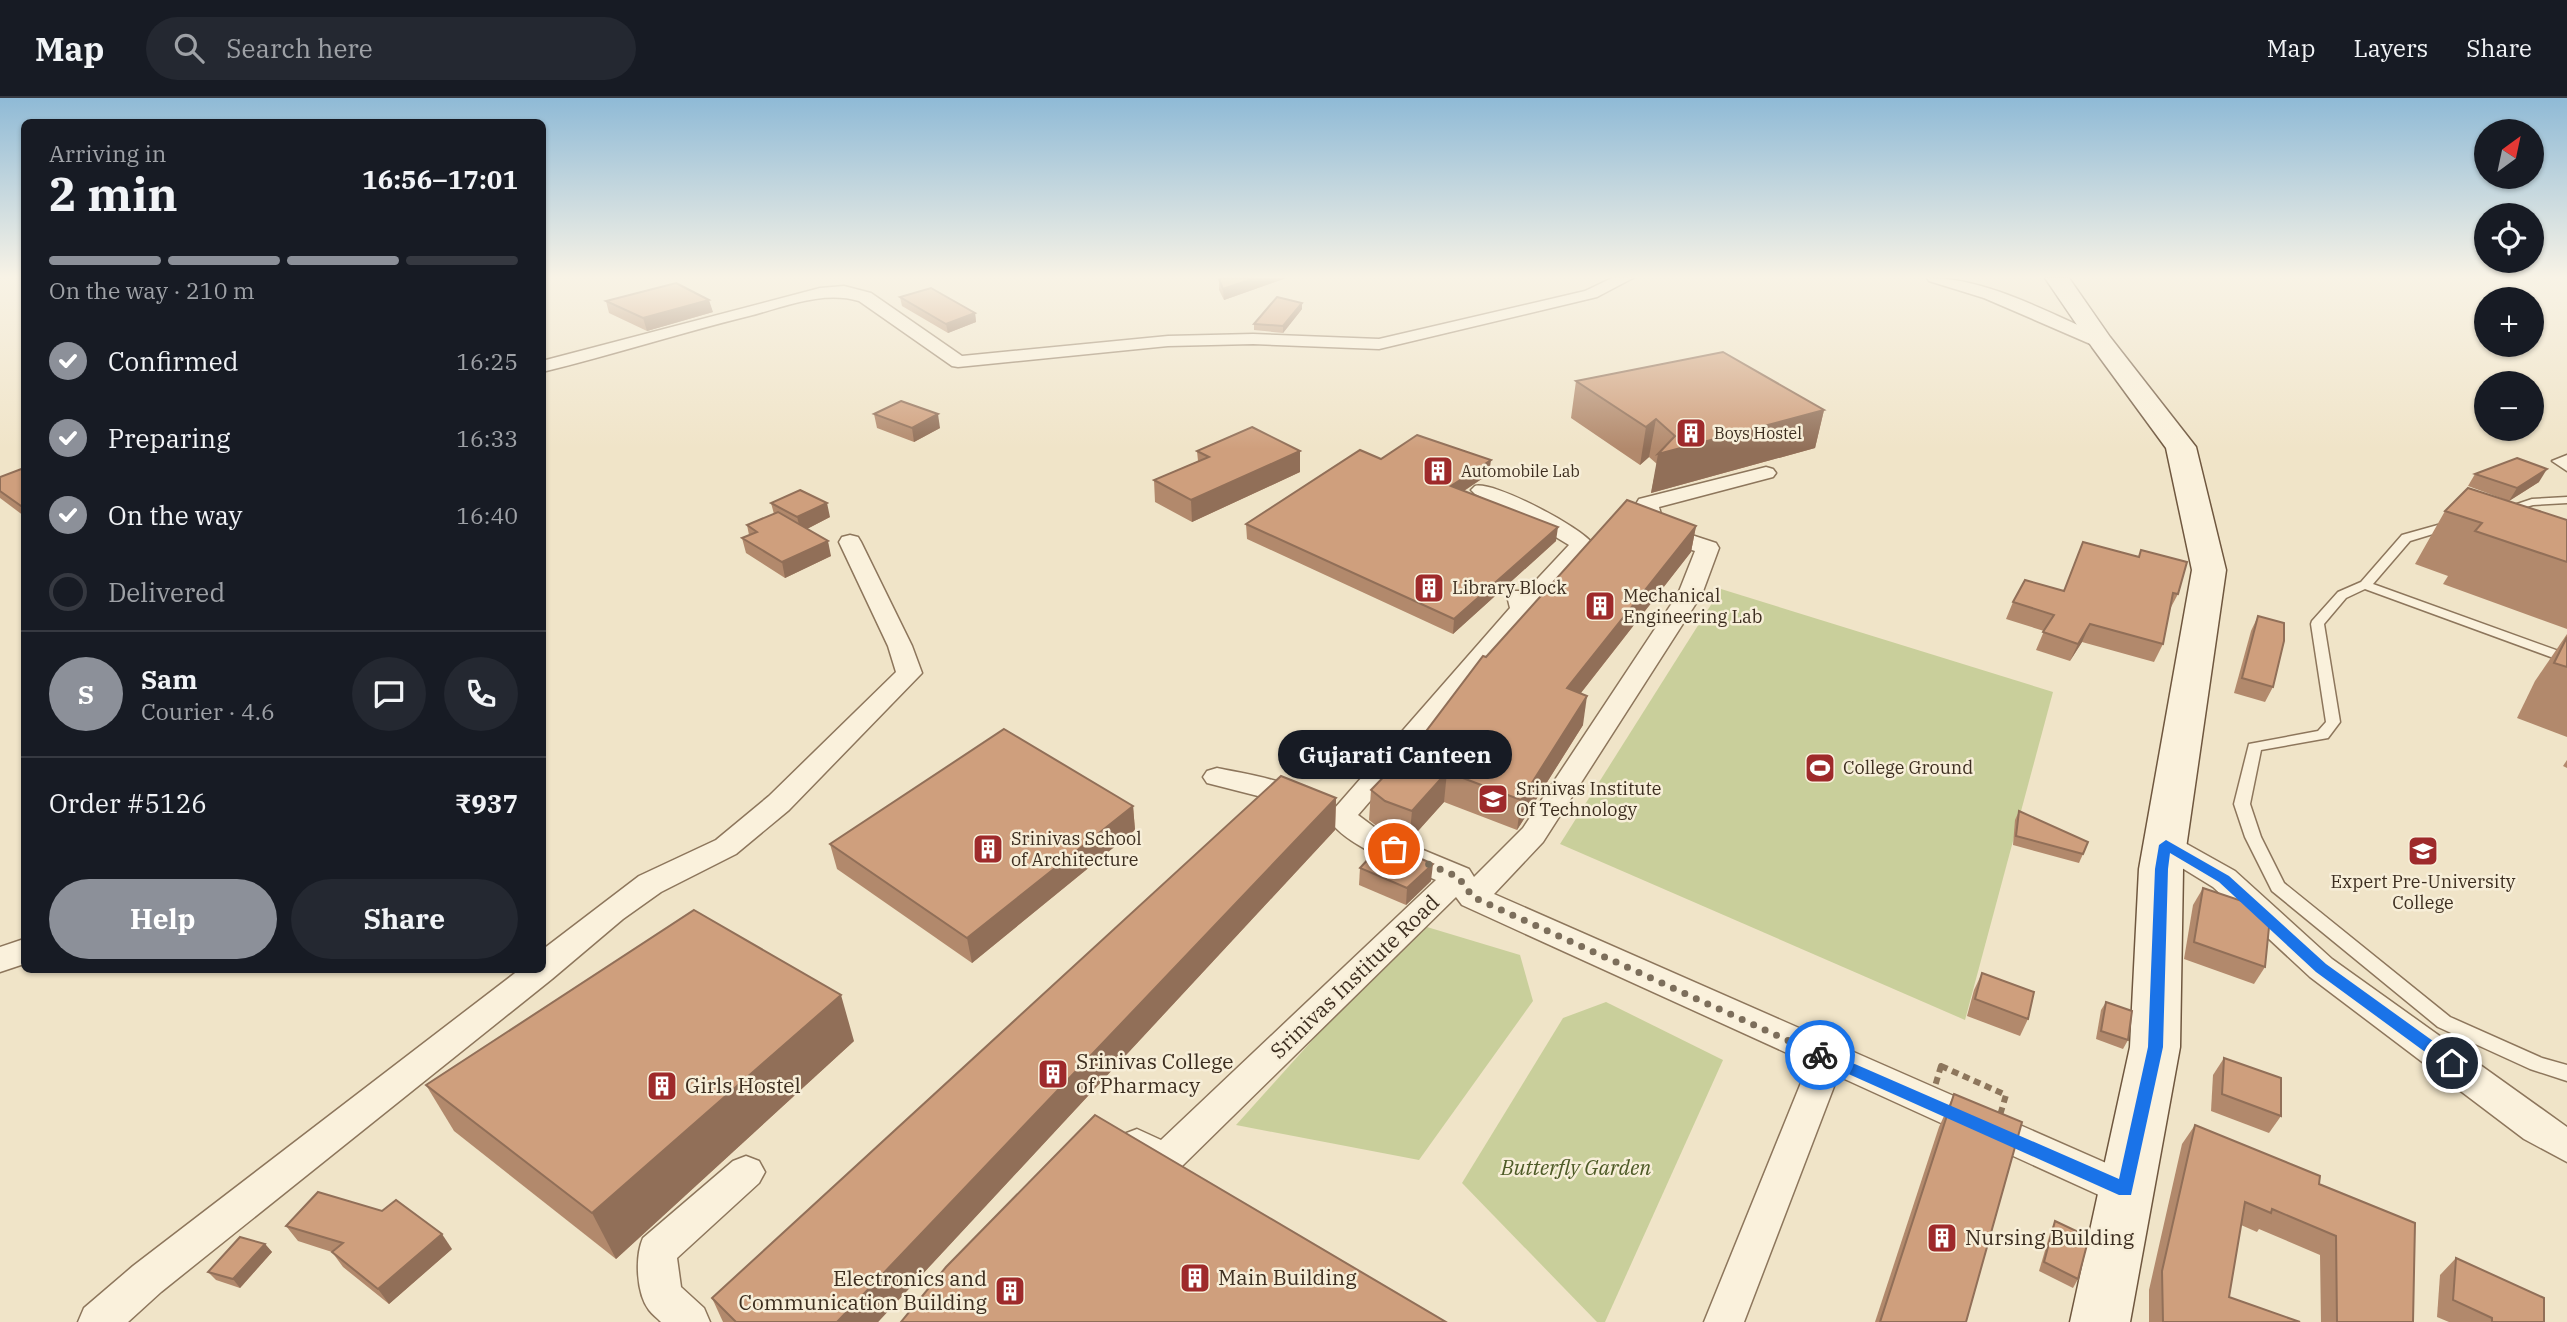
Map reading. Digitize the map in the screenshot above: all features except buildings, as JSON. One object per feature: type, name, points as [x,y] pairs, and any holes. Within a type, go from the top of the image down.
[{"type":"main road","points":[[2096,335],[2181,447],[2209,570],[2161,869],[2155,1047],[2100,1322]]},
{"type":"street","points":[[546,366],[658,335]]},
{"type":"street","points":[[920,335],[958,362],[1168,341],[1253,339],[1379,344],[1418,335]]},
{"type":"street","points":[[2085,335],[2101,342]]},
{"type":"street","name":"Srinivas Institute Road","points":[[1105,1129],[1164,1160],[1465,887],[1533,835],[1690,594],[1708,548],[1654,530],[1647,503],[1766,473]]},
{"type":"street","points":[[1341,817],[1520,602],[1582,544],[1539,517],[1482,491]]},
{"type":"street","points":[[546,966],[612,911],[650,884],[726,847],[779,803],[909,673],[900,646],[850,542]]},
{"type":"street","points":[[1217,778],[1265,788],[1341,817],[1372,840],[1465,887],[1828,1058],[2125,1189]]},
{"type":"street","points":[[2166,845],[2224,879],[2321,968],[2537,1128],[2567,1146]]},
{"type":"street","points":[[0,960],[21,952]]},
{"type":"street","points":[[105,1320],[147,1279],[537,973]]},
{"type":"street","points":[[1724,1322],[1828,1058]]},
{"type":"street","points":[[690,1322],[662,1296],[657,1251],[746,1171]]},
{"type":"lane","points":[[2567,458],[2557,461],[2567,468]]},
{"type":"lane","points":[[2487,515],[2532,502],[2567,500]]},
{"type":"lane","points":[[2464,522],[2406,538],[2365,585],[2342,595],[2317,624],[2333,722],[2323,736],[2254,747],[2242,803],[2253,837],[2278,887],[2444,1022],[2537,1064],[2567,1073]]},
{"type":"lane","points":[[2365,585],[2567,659]]},
{"type":"green space","name":"College Ground","points":[[1721,589],[2053,692],[1965,1020],[1560,844]]},
{"type":"green space","points":[[1417,924],[1520,955],[1533,1001],[1419,1160],[1236,1125]]},
{"type":"green space","name":"Butterfly Garden","points":[[1606,1002],[1723,1060],[1605,1322],[1597,1322],[1462,1183],[1563,1018]]},
{"type":"way so far","points":[[1394,849],[1458,877],[1473,897],[1820,1055]]},
{"type":"place","name":"Boys Hostel","points":[[1691,433]]},
{"type":"place","name":"Automobile Lab","points":[[1438,471]]},
{"type":"place","name":"Library Block","points":[[1429,588]]},
{"type":"place","name":"Mechanical Engineering Lab","points":[[1600,606]]},
{"type":"place","name":"College Ground","points":[[1820,768]]},
{"type":"place","name":"Srinivas Institute Of Technology","points":[[1493,799]]},
{"type":"place","name":"Srinivas School of Architecture","points":[[988,849]]},
{"type":"place","name":"Gujarati Canteen","points":[[1394,849]]},
{"type":"place","name":"Expert Pre-University College","points":[[2423,851]]},
{"type":"place","name":"Srinivas College of Pharmacy","points":[[1053,1074]]},
{"type":"place","name":"Girls Hostel","points":[[662,1086]]},
{"type":"place","name":"Nursing Building","points":[[1942,1238]]},
{"type":"place","name":"Main Building","points":[[1195,1278]]},
{"type":"place","name":"Electronics and Communication Building","points":[[1010,1291]]},
{"type":"route","points":[[1820,1055],[2125,1189],[2155,1047],[2161,869],[2166,845],[2224,879],[2321,968],[2452,1063]]}]
